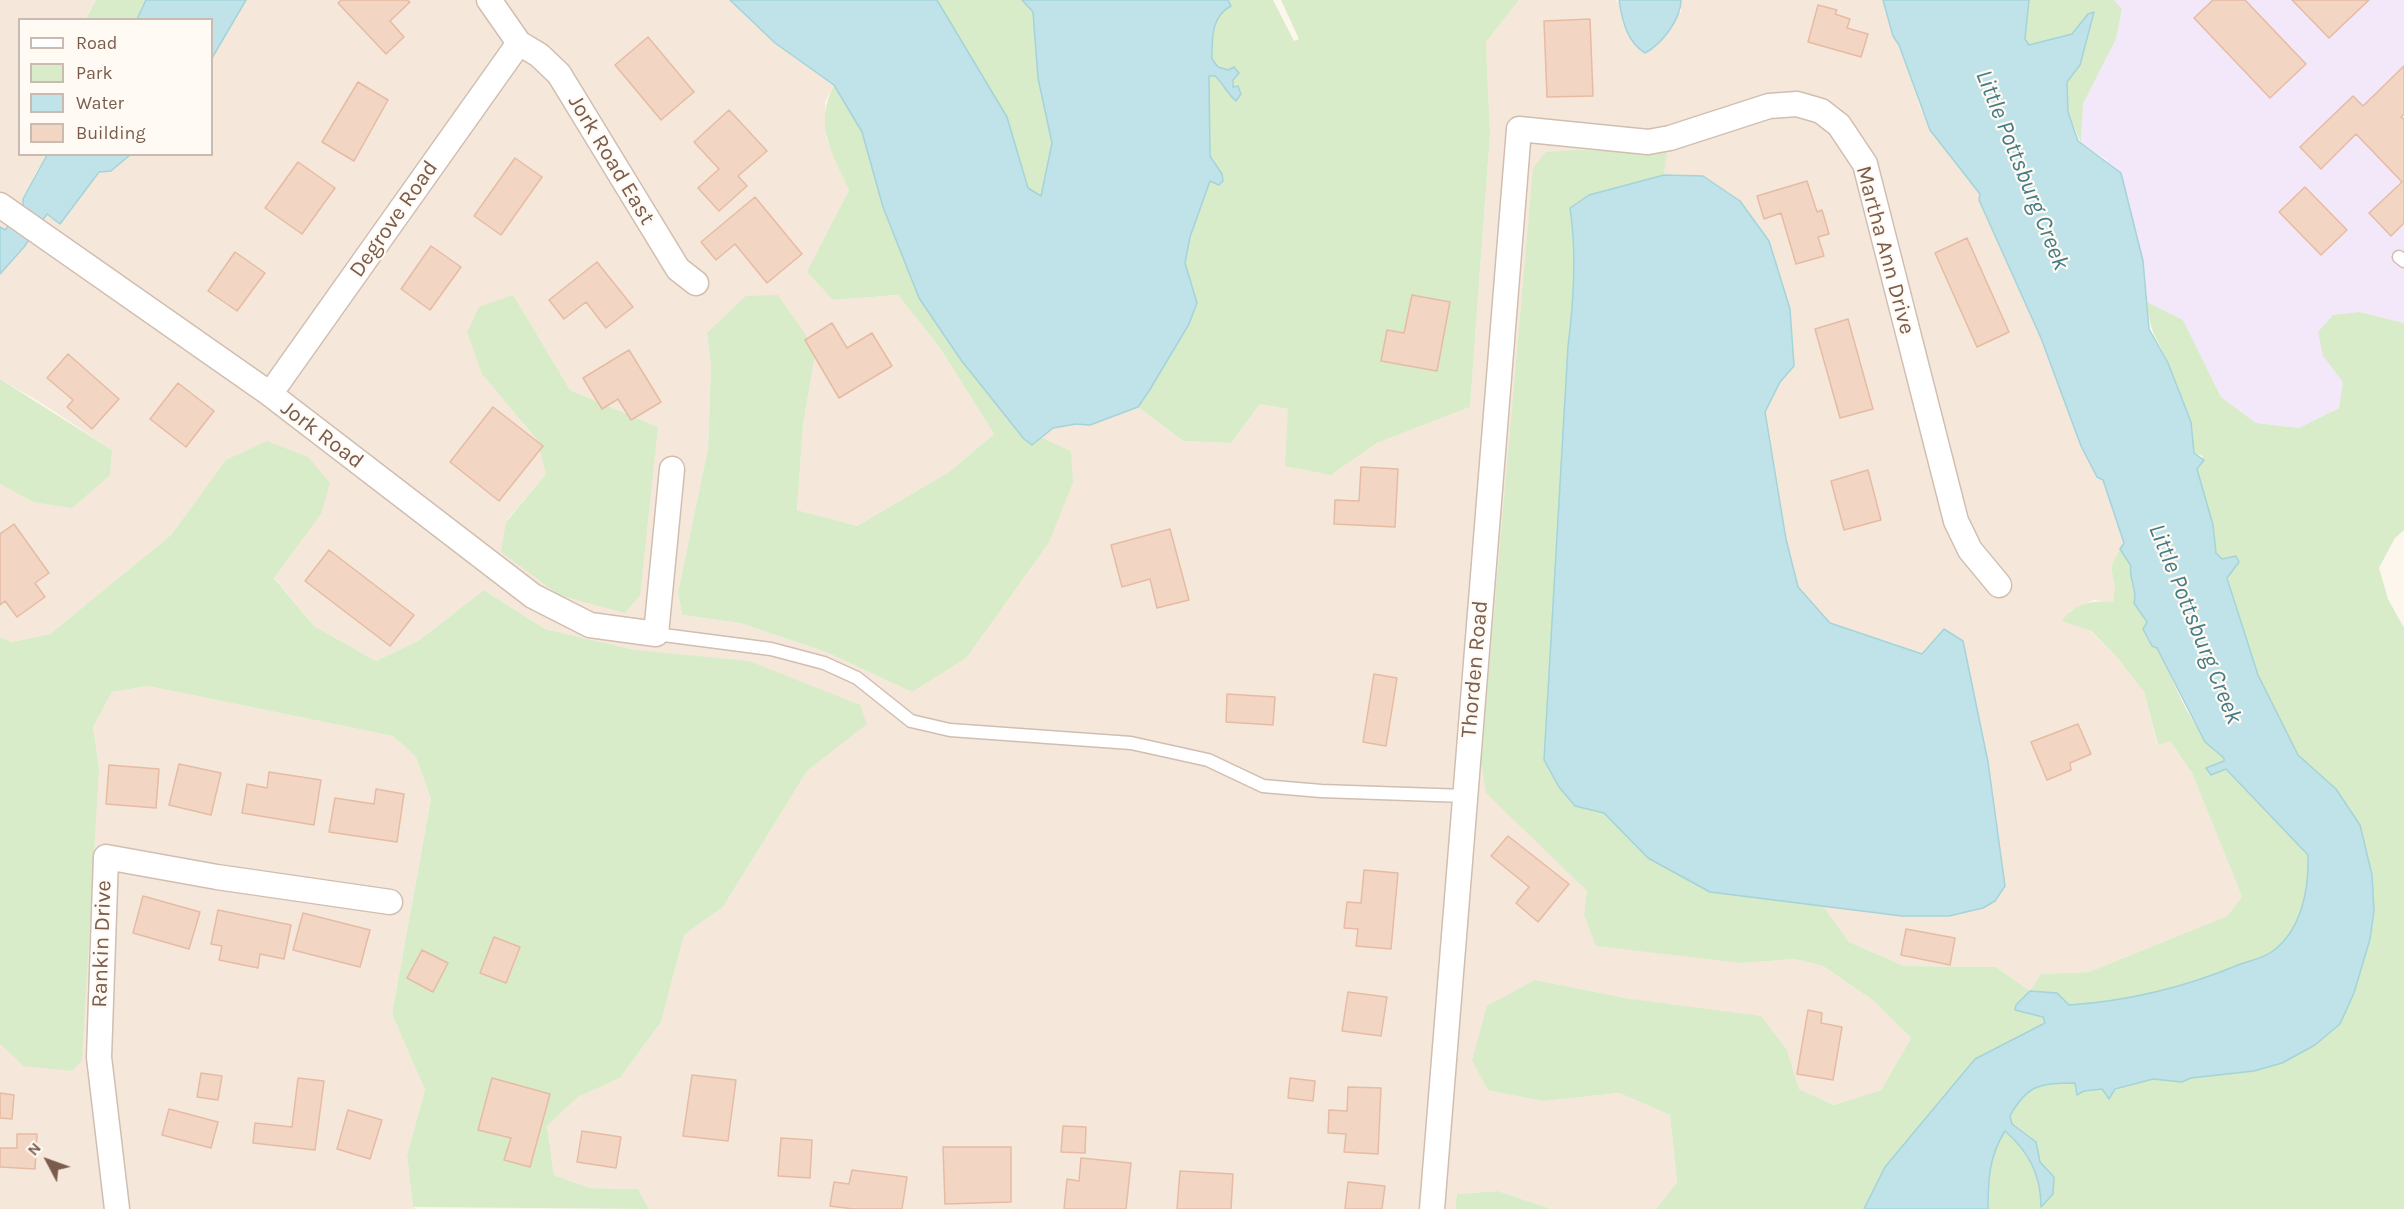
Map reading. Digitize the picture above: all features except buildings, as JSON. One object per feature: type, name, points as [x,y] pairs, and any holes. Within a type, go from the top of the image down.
[{"type":"street","points":[[489,0],[519,43]]},
{"type":"street","name":"Jork Road East","points":[[519,43],[539,55],[559,74],[678,269],[696,284]]},
{"type":"street","name":"Degrove Road","points":[[270,394],[519,43]]},
{"type":"street","name":"Martha Ann Drive","points":[[1519,129],[1648,142],[1670,138],[1769,106],[1797,104],[1821,111],[1839,125],[1865,164],[1956,521],[1970,550],[1999,585]]},
{"type":"street","name":"Thorden Road","points":[[1432,1209],[1519,129]]},
{"type":"street","name":"Jork Road","points":[[7,210],[270,394],[533,596],[590,625],[656,634]]},
{"type":"street","points":[[656,634],[672,469]]},
{"type":"street","name":"Rankin Drive","points":[[117,1209],[99,1057],[102,916],[106,857],[217,877],[390,902]]},
{"type":"lane","points":[[656,634],[771,649],[824,663],[857,678],[911,721],[950,730],[1131,743],[1208,760],[1263,786],[1321,791],[1465,796]]},
{"type":"shaded area","points":[[0,0],[96,0],[86,18],[18,18],[18,156],[46,156],[35,174],[23,208],[5,230],[0,227]]},
{"type":"shaded area","points":[[246,0],[730,0],[775,43],[834,85],[825,102],[826,138],[849,190],[808,272],[833,300],[898,295],[940,348],[994,434],[949,472],[857,526],[797,510],[803,425],[816,350],[707,333],[711,366],[708,448],[678,592],[682,615],[740,623],[826,652],[912,692],[1071,451],[1041,437],[1053,428],[1076,424],[1090,425],[1138,407],[1183,441],[1231,443],[1260,404],[1288,409],[1331,475],[1377,443],[1470,407],[1490,134],[1486,42],[1519,0],[1615,0],[1619,3],[1622,18],[1681,13],[1681,0],[1883,0],[1893,36],[1899,44],[1930,130],[1980,194],[1979,200],[2041,338],[2081,446],[2097,477],[2103,480],[2124,544],[2111,567],[2115,589],[2113,603],[2094,600],[2069,611],[2116,656],[2144,692],[2157,744],[2170,741],[2192,773],[2242,897],[2227,916],[2089,972],[2041,974],[2030,991],[1996,967],[1904,966],[1849,942],[1823,906],[1902,916],[2005,886],[1988,762],[1963,641],[1922,654],[1830,623],[1798,587],[1786,539],[1765,412],[1780,382],[1794,366],[1703,176],[1664,175],[1666,152],[1546,152],[1559,863],[1587,891],[1584,915],[1742,963],[1795,959],[1823,966],[1874,1001],[1911,1038],[1881,1090],[1834,1105],[1799,1089],[1787,1050],[1631,999],[1535,980],[1544,1101],[1619,1093],[1670,1115],[1677,1182],[1656,1209],[1551,1209],[1498,1191],[1457,1194],[1455,1209],[649,1209],[638,1189],[590,1188],[554,1175],[547,1126],[578,1097],[620,1078],[661,1022],[684,935],[723,907],[807,771],[866,724],[635,650],[545,629],[484,590],[418,641],[376,661],[314,626],[274,577],[321,514],[226,461],[171,535],[50,634],[12,642],[0,637],[0,484],[33,502],[112,450],[43,404],[0,379],[0,274],[24,247],[47,214],[60,223],[99,172],[111,171],[129,156],[213,156],[213,56]],"holes":[[[512,295],[570,390],[658,427],[506,521],[546,474]]]},
{"type":"shaded area","points":[[2114,0],[2404,0],[2404,323],[2359,312],[2323,356],[2344,382],[2339,408],[2300,428],[2256,423],[2221,397],[2183,320],[2147,302],[2143,261],[2107,160],[2081,143],[2083,104],[2116,39],[2122,9]]},
{"type":"shaded area","points":[[148,686],[393,736],[416,757],[431,799],[392,1014],[425,1090],[407,1155],[413,1207],[416,1209],[0,1209],[0,1044],[23,1066],[99,767],[93,727],[112,692]]},
{"type":"green space","points":[[96,0],[146,0],[137,18],[86,18]]},
{"type":"green space","points":[[937,0],[1022,0],[1033,12],[1038,78],[1052,143],[1041,196],[1028,188],[1007,117]]},
{"type":"green space","points":[[1228,0],[1273,0],[1294,41],[1299,39],[1281,0],[1519,0],[1486,42],[1490,134],[1470,407],[1377,443],[1331,475],[1285,466],[1288,409],[1260,404],[1231,443],[1183,441],[1138,407],[1197,303],[1185,263],[1190,237],[1210,181],[1222,174],[1210,157],[1209,76],[1215,76],[1224,83],[1229,95],[1233,80],[1239,73],[1218,67],[1212,59],[1214,29],[1224,10],[1231,6]]},
{"type":"green space","points":[[2029,0],[2114,0],[2122,9],[2116,39],[2083,104],[2081,143],[2068,112],[2067,82],[2080,65],[2094,13],[2088,14],[2072,34],[2029,46],[2025,39]]},
{"type":"green space","points":[[834,85],[862,132],[883,207],[919,298],[961,360],[1024,439],[1032,445],[1041,437],[1071,451],[1073,482],[1049,542],[966,658],[912,692],[826,652],[740,623],[682,615],[678,592],[708,448],[711,366],[707,333],[746,296],[778,295],[816,350],[803,425],[797,510],[857,526],[949,472],[994,434],[940,348],[898,295],[833,300],[807,272],[849,190],[831,151],[825,126],[825,113]]},
{"type":"green space","points":[[1573,150],[1667,152],[1664,175],[1629,185],[1570,208],[1574,277],[1568,346],[1559,787],[1575,805],[1604,813],[1648,858],[1710,892],[1823,906],[1849,942],[1904,966],[1996,967],[2030,991],[2015,1010],[2043,1017],[2045,1023],[2033,1030],[1912,1136],[1885,1167],[1864,1209],[1656,1209],[1677,1182],[1670,1115],[1619,1093],[1544,1101],[1488,1090],[1472,1060],[1487,1006],[1535,980],[1631,999],[1761,1016],[1787,1050],[1799,1089],[1834,1105],[1881,1090],[1911,1038],[1874,1001],[1823,966],[1795,959],[1742,963],[1596,946],[1584,915],[1587,891],[1486,793],[1481,761],[1533,168],[1546,152]]},
{"type":"green space","points":[[513,295],[570,390],[658,427],[640,595],[625,613],[559,595],[501,552],[506,522],[546,474],[537,439],[482,374],[467,332],[479,307]]},
{"type":"green space","points":[[2147,302],[2183,320],[2221,397],[2256,423],[2299,428],[2339,408],[2343,382],[2323,356],[2318,332],[2333,315],[2359,312],[2404,323],[2404,530],[2395,538],[2379,568],[2388,599],[2404,628],[2404,1209],[1988,1209],[1990,1168],[2005,1131],[2025,1150],[2041,1187],[2054,1177],[2040,1162],[2036,1142],[2011,1124],[2010,1116],[2030,1091],[2045,1085],[2075,1083],[2084,1091],[2102,1089],[2106,1097],[2122,1087],[2141,1081],[2191,1078],[2374,911],[2372,875],[2360,825],[2336,789],[2298,756],[2258,675],[2222,559],[2216,553],[2213,525],[2197,469],[2203,456],[2194,453],[2184,407],[2173,374],[2152,328]]},
{"type":"green space","points":[[0,379],[112,450],[110,475],[72,508],[33,502],[0,484]]},
{"type":"green space","points":[[267,441],[308,457],[330,483],[321,514],[274,578],[314,626],[376,661],[418,641],[484,590],[545,629],[635,650],[749,661],[860,705],[867,724],[807,771],[723,907],[684,935],[661,1022],[620,1078],[578,1097],[547,1126],[554,1175],[590,1188],[638,1189],[649,1209],[413,1207],[407,1155],[425,1090],[392,1014],[431,799],[416,757],[393,736],[148,686],[112,692],[93,727],[99,767],[82,1060],[72,1071],[23,1066],[0,1044],[0,637],[12,642],[50,634],[171,535],[226,460]]},
{"type":"green space","points":[[2120,549],[2132,566],[2134,603],[2156,642],[2184,704],[2208,742],[2224,758],[2224,761],[2207,768],[2226,769],[2308,855],[2305,895],[2291,932],[2273,951],[2217,973],[2176,987],[2134,997],[2091,1003],[2069,1005],[2057,994],[2030,991],[2041,974],[2089,972],[2227,916],[2242,897],[2192,773],[2170,741],[2158,745],[2144,692],[2116,656],[2091,631],[2062,621],[2072,610],[2084,604],[2113,602],[2115,589],[2111,567]]},
{"type":"green space","points":[[1498,1191],[1551,1209],[1455,1209],[1457,1194]]},
{"type":"water","points":[[146,0],[246,0],[213,56],[213,18],[137,18]]},
{"type":"water","points":[[730,0],[937,0],[1007,117],[1028,188],[1041,196],[1052,143],[1038,78],[1033,12],[1022,0],[1228,0],[1231,6],[1224,10],[1214,29],[1212,59],[1218,67],[1228,70],[1234,67],[1239,73],[1233,80],[1233,87],[1238,86],[1241,94],[1236,101],[1215,76],[1209,76],[1210,156],[1222,174],[1223,181],[1219,185],[1210,181],[1190,237],[1185,263],[1197,303],[1189,324],[1138,407],[1090,425],[1076,424],[1053,428],[1032,445],[1024,439],[961,360],[919,298],[883,207],[862,132],[834,85],[775,43]]},
{"type":"water","points":[[1619,0],[1681,0],[1674,23],[1658,44],[1645,53],[1630,37]]},
{"type":"water","name":"Little Pottsburg Creek","points":[[1883,0],[2029,0],[2025,39],[2029,45],[2072,34],[2088,14],[2094,12],[2080,65],[2067,82],[2068,112],[2078,141],[2121,173],[2143,261],[2149,329],[2168,363],[2191,422],[2194,453],[2204,460],[2197,469],[2213,525],[2216,553],[2222,559],[2236,556],[2239,562],[2227,578],[2258,675],[2298,755],[2336,789],[2360,825],[2372,875],[2374,911],[2370,939],[2354,993],[2340,1024],[2315,1045],[2282,1063],[2254,1071],[2191,1078],[2182,1082],[2153,1079],[2115,1089],[2109,1099],[2102,1089],[2084,1091],[2077,1095],[2075,1083],[2044,1085],[2029,1091],[2023,1097],[2010,1116],[2012,1124],[2036,1142],[2040,1162],[2054,1177],[2053,1194],[2041,1207],[2039,1185],[2032,1165],[2021,1147],[2005,1131],[1991,1168],[1988,1209],[1864,1209],[1885,1167],[1975,1059],[2045,1023],[2043,1017],[2015,1010],[2016,1005],[2030,991],[2057,993],[2069,1005],[2134,997],[2176,987],[2265,956],[2283,942],[2297,920],[2305,895],[2308,855],[2226,769],[2211,775],[2206,768],[2224,761],[2224,758],[2205,742],[2157,648],[2152,646],[2143,629],[2147,622],[2134,603],[2135,593],[2131,566],[2120,549],[2124,543],[2103,480],[2097,477],[2081,446],[2041,338],[1979,200],[1980,194],[1930,130],[1899,45],[1893,36]]},
{"type":"water","points":[[46,156],[129,156],[111,171],[99,172],[60,224],[47,214],[24,247],[0,274],[0,227],[5,230],[23,208],[23,199]]},
{"type":"water","points":[[1664,175],[1703,176],[1740,201],[1769,241],[1790,309],[1794,366],[1780,382],[1765,412],[1786,539],[1798,587],[1830,623],[1922,654],[1944,629],[1963,641],[1988,762],[2005,886],[1995,901],[1983,908],[1949,916],[1902,916],[1710,892],[1648,858],[1604,813],[1575,806],[1559,787],[1544,760],[1573,294],[1574,260],[1570,208],[1589,195]]}]
